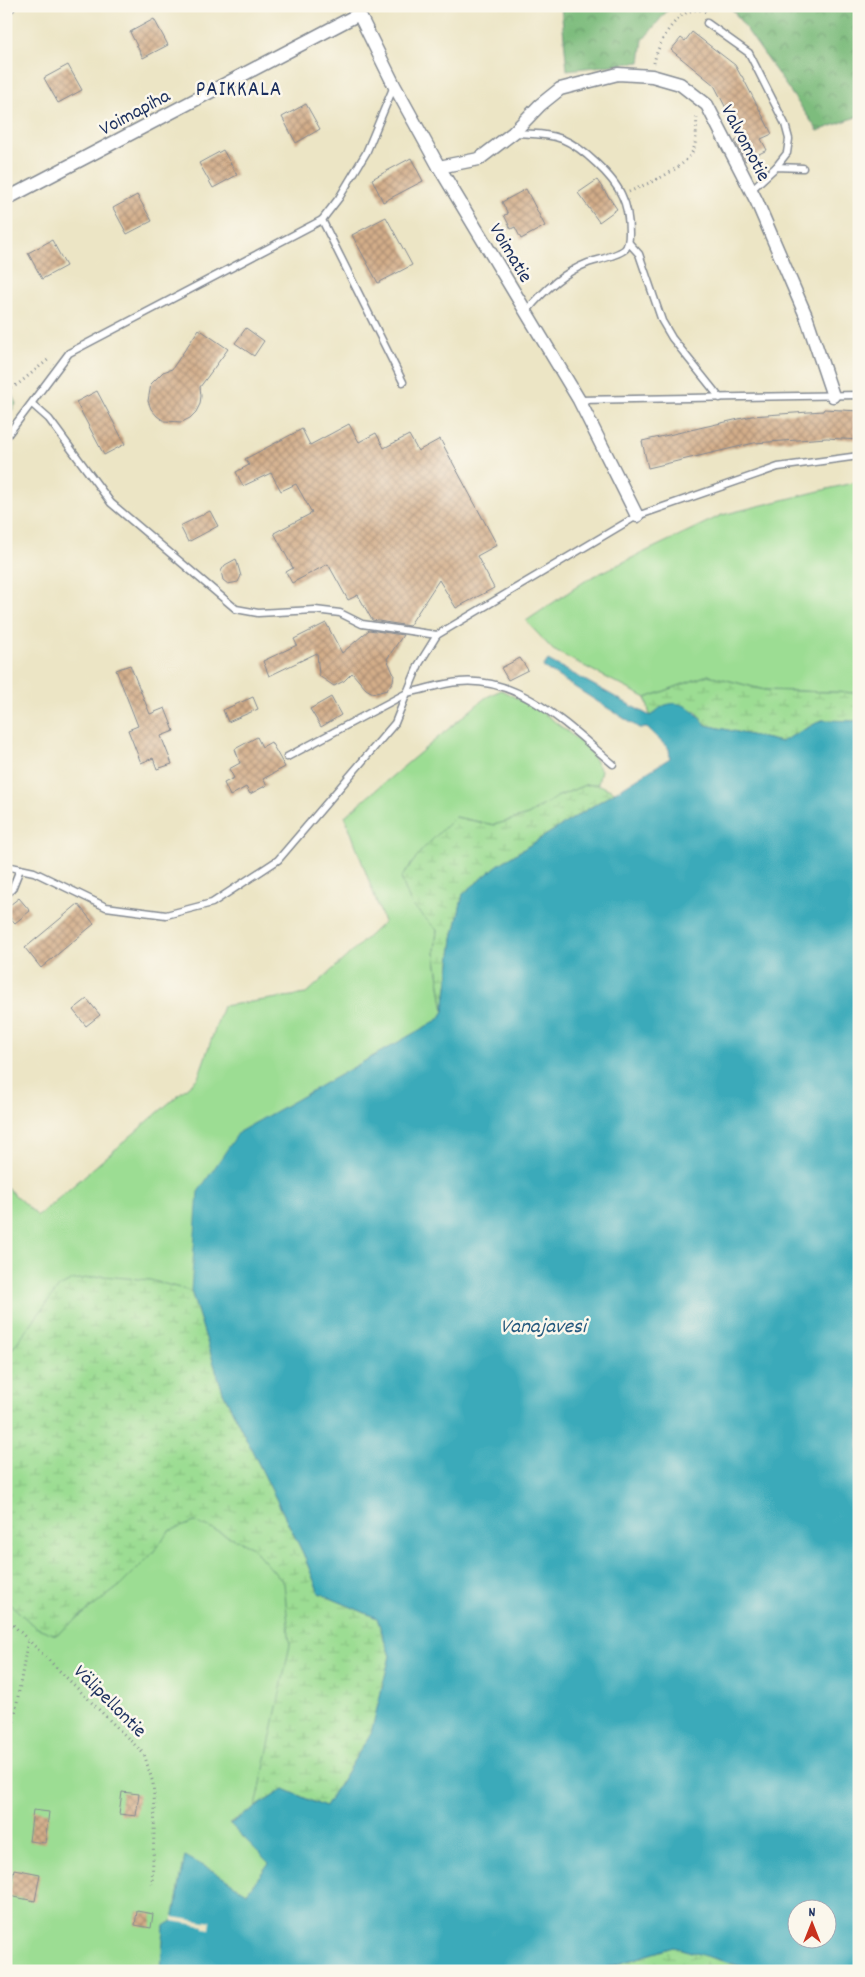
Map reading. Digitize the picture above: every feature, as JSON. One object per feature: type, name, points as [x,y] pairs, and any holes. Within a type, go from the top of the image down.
[{"type":"street","name":"Voimatie","points":[[357,10],[394,85],[439,167],[579,400],[637,516]]},
{"type":"street","name":"Voimapiha","points":[[6,199],[357,10]]},
{"type":"street","name":"Valvomotie","points":[[439,167],[479,159],[513,133],[540,105],[560,89],[618,74],[652,76],[680,84],[707,105],[751,190],[806,316],[832,396]]},
{"type":"lane","points":[[707,23],[749,53],[785,124],[789,139],[787,153],[776,167],[751,190]]},
{"type":"lane","points":[[6,437],[69,353],[322,220],[339,198],[366,153],[394,85]]},
{"type":"lane","points":[[513,133],[539,134],[562,139],[581,149],[600,166],[622,195],[630,220],[629,243],[624,250],[578,267],[557,280],[539,295],[526,312]]},
{"type":"lane","points":[[776,167],[802,168]]},
{"type":"lane","points":[[322,220],[403,382]]},
{"type":"lane","points":[[629,243],[639,254],[662,321],[672,338],[720,398]]},
{"type":"lane","points":[[579,400],[859,395]]},
{"type":"lane","points":[[32,404],[49,419],[111,503],[236,610],[258,613],[315,610],[340,613],[362,624],[437,635]]},
{"type":"lane","points":[[6,866],[34,872],[106,906],[166,914],[212,903],[278,860],[395,723],[419,664],[437,635],[637,516],[778,467],[859,456]]},
{"type":"lane","points":[[287,757],[407,693],[460,682],[500,685],[541,705],[613,764]]},
{"type":"lane","points":[[6,895],[12,889],[20,869]]},
{"type":"path","points":[[652,76],[659,44],[680,17],[690,10],[698,8],[706,12],[707,23]]},
{"type":"path","points":[[622,195],[676,169],[688,159],[694,149],[698,109],[707,105]]},
{"type":"path","points":[[6,389],[17,385],[51,358]]},
{"type":"path","name":"Välipellontie","points":[[6,1618],[144,1754],[153,1783],[155,1808],[152,1884]]},
{"type":"path","points":[[6,1766],[28,1639]]},
{"type":"green space","points":[[561,6],[671,6],[643,40],[640,62],[567,70]]},
{"type":"green space","points":[[730,6],[859,6],[859,116],[818,131]]},
{"type":"green space","points":[[6,381],[16,404],[6,419]]},
{"type":"green space","points":[[859,482],[859,693],[764,690],[708,675],[646,698],[553,650],[526,621],[588,579],[722,515]]},
{"type":"green space","points":[[708,675],[764,690],[859,693],[859,721],[822,720],[781,742],[706,725],[696,711],[666,705],[650,716],[646,698]]},
{"type":"green space","points":[[501,690],[540,710],[587,747],[601,770],[598,784],[585,785],[557,797],[528,815],[494,825],[455,817],[411,904],[437,929],[435,952],[444,1011],[439,1019],[239,1132],[223,1392],[268,1482],[371,1733],[230,1823],[269,1863],[246,1894],[213,1871],[185,1857],[173,1921],[164,1927],[161,1971],[148,1971],[145,1969],[142,1971],[6,1971],[6,1187],[38,1216],[198,1078],[223,1006],[306,994],[384,922],[345,816],[485,698]]},
{"type":"green space","points":[[598,784],[615,792],[498,865],[463,894],[453,939],[444,1011],[435,952],[437,930],[411,904],[401,878],[422,850],[455,817],[494,825],[528,815],[557,797],[585,785]]},
{"type":"green space","points":[[102,1276],[150,1280],[191,1291],[223,1392],[303,1553],[319,1593],[377,1618],[390,1656],[371,1733],[325,1807],[284,1789],[256,1807],[290,1645],[284,1583],[251,1546],[195,1522],[169,1531],[151,1555],[121,1585],[56,1635],[35,1627],[6,1600],[6,1357],[59,1287],[73,1280]]},
{"type":"green space","points":[[674,1947],[758,1971],[595,1971]]},
{"type":"water","name":"Vanajavesi","points":[[548,660],[650,716],[664,706],[679,704],[689,708],[706,725],[781,742],[822,720],[859,721],[859,1971],[758,1971],[674,1947],[595,1971],[161,1971],[164,1926],[173,1921],[185,1856],[247,1893],[269,1863],[230,1824],[284,1789],[325,1807],[371,1733],[390,1656],[377,1618],[319,1593],[303,1553],[223,1392],[191,1291],[198,1192],[239,1132],[439,1019],[444,1011],[453,939],[463,894],[498,865],[670,758],[669,749],[647,728],[639,728],[543,667]]},
{"type":"pier","points":[[173,1917],[205,1922],[206,1920],[211,1921],[210,1929],[204,1928],[204,1926],[173,1921]]},
{"type":"building","points":[[154,19],[168,45],[143,58],[130,32]]},
{"type":"building","points":[[692,32],[735,65],[742,76],[772,134],[761,139],[767,150],[745,161],[735,141],[741,137],[714,85],[671,50],[681,38],[685,41]]},
{"type":"building","points":[[68,65],[82,90],[58,103],[44,78]]},
{"type":"building","points":[[306,104],[320,129],[296,143],[282,117]]},
{"type":"building","points":[[223,150],[237,175],[213,188],[199,163]]},
{"type":"building","points":[[411,158],[423,181],[383,202],[372,179]]},
{"type":"building","points":[[597,180],[617,209],[599,222],[578,193]]},
{"type":"building","points":[[526,189],[545,226],[521,239],[515,227],[511,229],[504,215],[508,214],[502,202]]},
{"type":"building","points":[[137,195],[152,221],[127,234],[113,208]]},
{"type":"building","points":[[386,217],[412,265],[378,283],[352,235]]},
{"type":"building","points":[[52,240],[66,266],[42,279],[28,253]]},
{"type":"building","points":[[246,328],[264,341],[254,356],[235,343]]},
{"type":"building","points":[[199,329],[228,349],[200,387],[200,404],[196,412],[182,422],[164,421],[151,409],[148,401],[151,384],[163,372],[172,369]]},
{"type":"building","points":[[97,391],[125,444],[104,455],[76,402]]},
{"type":"building","points":[[824,409],[859,411],[859,440],[827,438],[754,443],[648,468],[642,441],[752,416],[823,411]]},
{"type":"building","points":[[349,424],[359,442],[376,433],[384,448],[409,435],[418,451],[440,439],[497,545],[477,556],[494,588],[456,608],[439,580],[409,626],[372,620],[358,595],[348,600],[328,564],[292,583],[286,572],[293,568],[274,533],[312,513],[296,484],[281,491],[271,473],[243,486],[236,472],[249,465],[245,459],[302,429],[310,445]]},
{"type":"building","points":[[210,511],[218,526],[188,542],[180,526]]},
{"type":"building","points":[[236,559],[241,576],[238,582],[228,584],[223,580],[221,571],[225,565]]},
{"type":"building","points":[[326,623],[342,653],[369,630],[403,635],[387,659],[394,675],[393,681],[387,690],[376,693],[371,692],[352,673],[344,681],[334,686],[319,676],[317,653],[269,676],[263,661],[297,645],[294,639]]},
{"type":"building","points":[[520,658],[528,670],[508,680],[501,668]]},
{"type":"building","points":[[130,665],[150,714],[165,708],[174,731],[161,736],[172,764],[157,769],[153,758],[141,763],[128,730],[138,726],[116,670]]},
{"type":"building","points":[[253,697],[258,709],[228,722],[223,710]]},
{"type":"building","points":[[331,697],[341,715],[321,727],[310,709]]},
{"type":"building","points":[[257,737],[262,747],[271,742],[285,767],[263,779],[267,785],[250,794],[246,787],[230,796],[224,783],[234,778],[229,769],[240,763],[235,749]]},
{"type":"building","points":[[19,898],[30,911],[15,923],[6,913],[6,908]]},
{"type":"building","points":[[78,904],[94,924],[41,968],[25,948]]},
{"type":"building","points":[[87,999],[100,1015],[86,1026],[73,1010]]},
{"type":"building","points":[[122,1792],[139,1794],[136,1816],[119,1814]]},
{"type":"building","points":[[33,1810],[49,1812],[45,1843],[29,1841]]},
{"type":"building","points":[[14,1869],[40,1874],[35,1901],[9,1896]]},
{"type":"building","points":[[137,1911],[153,1914],[151,1928],[135,1925]]},
{"type":"district","name":"PAIKKALA","points":[[239,88]]}]
